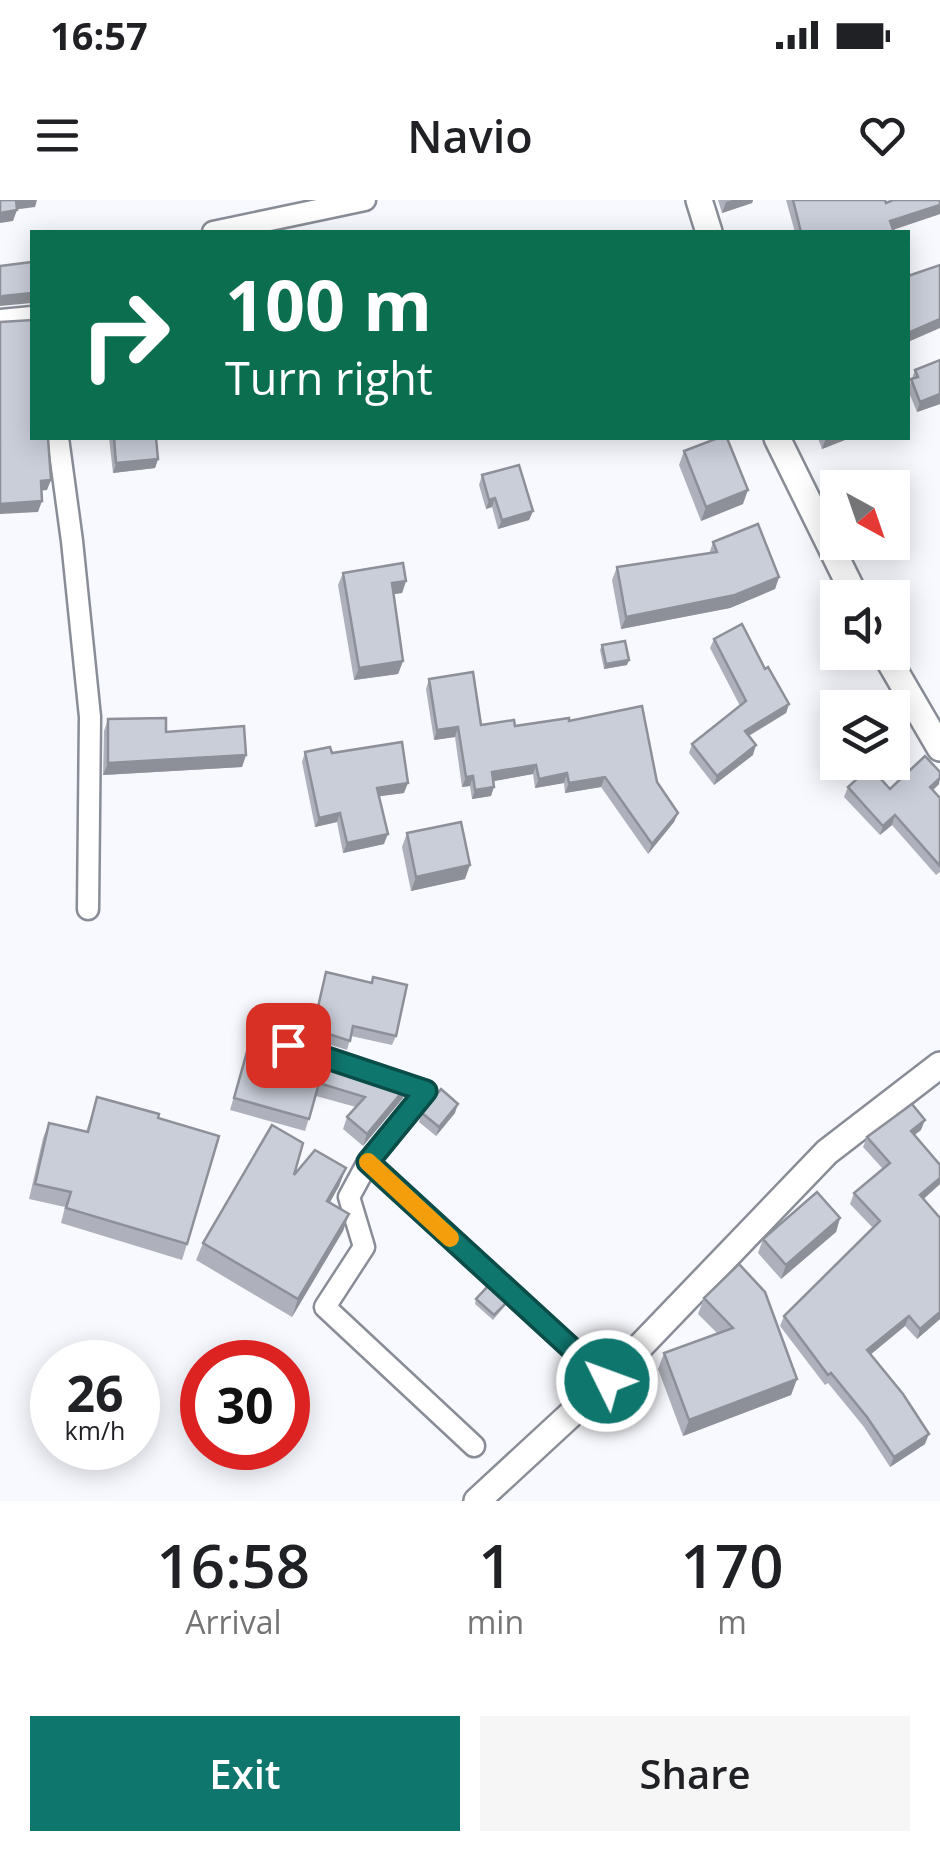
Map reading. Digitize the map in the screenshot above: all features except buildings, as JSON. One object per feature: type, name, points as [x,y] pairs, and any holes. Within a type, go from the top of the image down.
[{"type":"street","points":[[222,230],[365,200]]},
{"type":"street","points":[[699,200],[708,230]]},
{"type":"street","points":[[0,320],[30,318]]},
{"type":"street","points":[[58,440],[90,717],[88,909]]},
{"type":"street","points":[[778,440],[847,580]]},
{"type":"street","points":[[894,670],[940,748]]},
{"type":"street","points":[[288,1045],[426,1091],[368,1162],[348,1197],[364,1247],[325,1307],[474,1446]]},
{"type":"street","points":[[477,1501],[607,1381],[827,1152],[940,1065]]},
{"type":"street","points":[[368,1162],[607,1381]]},
{"type":"slow traffic","points":[[368,1162],[450,1238]]},
{"type":"route","points":[[288,1045],[426,1091],[368,1162],[607,1381]]}]
